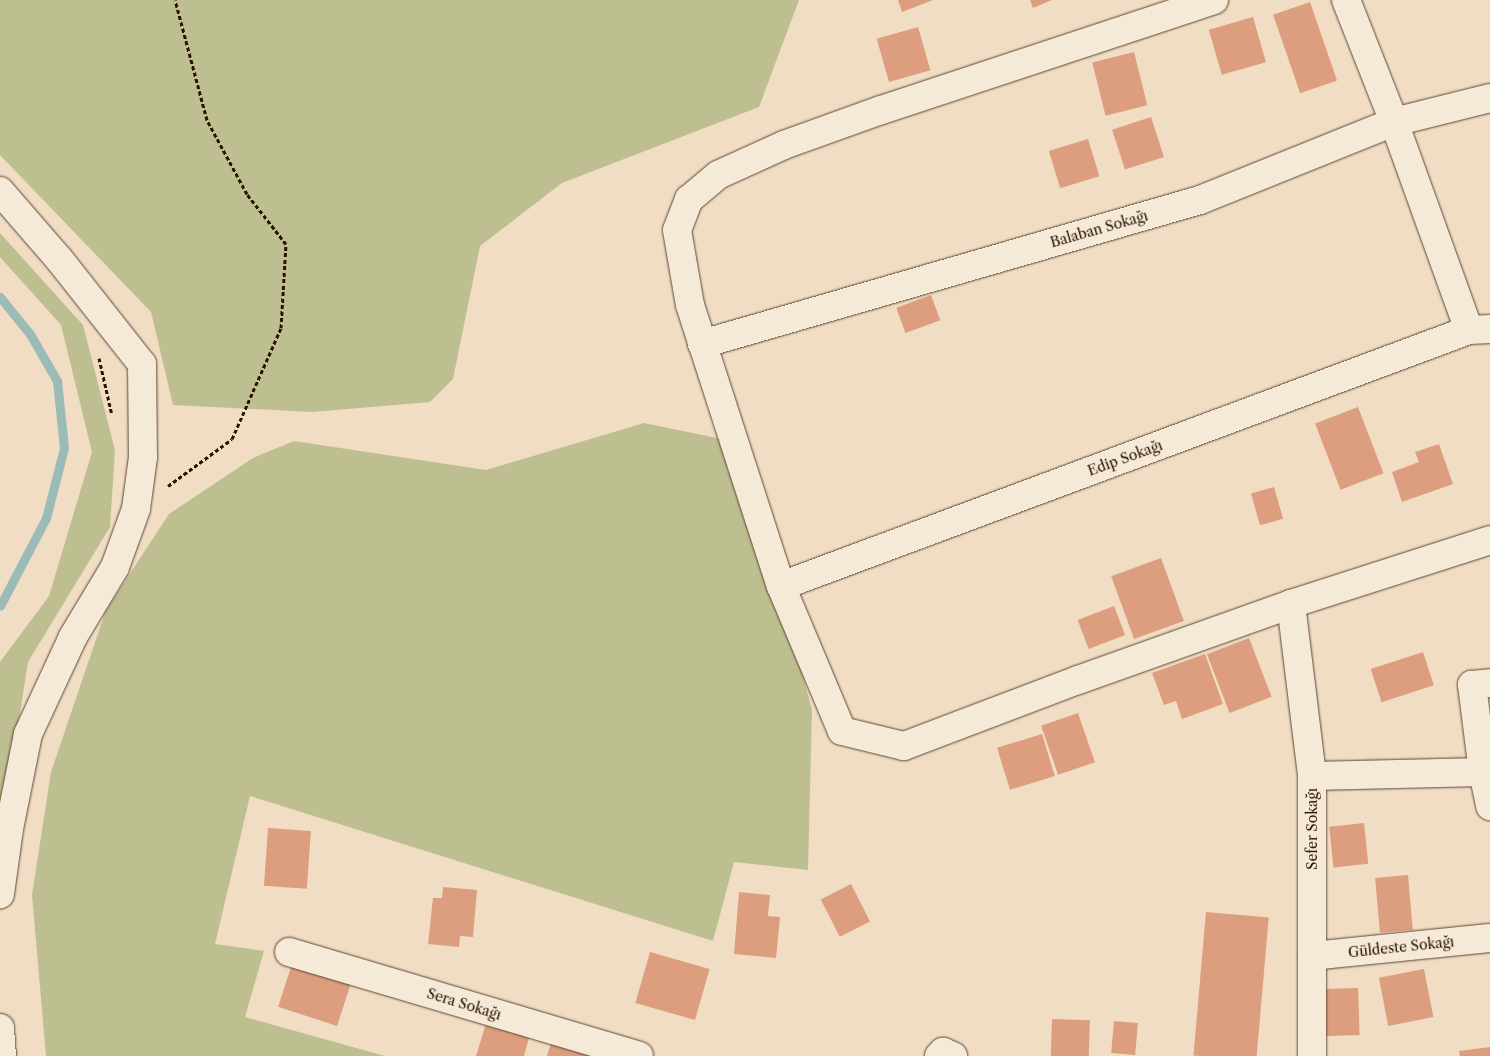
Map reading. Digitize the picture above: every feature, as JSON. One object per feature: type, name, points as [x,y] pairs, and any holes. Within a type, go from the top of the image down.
[{"type":"street","points":[[1214,0],[872,113],[784,145],[718,176],[689,199],[677,230],[690,305],[781,586],[842,732],[904,746],[1291,604],[1490,540]]},
{"type":"street","points":[[1346,0],[1480,330]]},
{"type":"street","name":"Balaban Sokağı","points":[[702,344],[1200,200],[1394,122],[1490,98]]},
{"type":"street","points":[[0,190],[59,259],[142,364],[143,457],[136,509],[115,567],[73,637],[28,734],[9,829],[0,894]]},
{"type":"street","name":"Edip Sokağı","points":[[781,586],[1480,330]]},
{"type":"street","name":"Sefer Sokağı","points":[[1291,604],[1312,776],[1312,1056]]},
{"type":"street","points":[[1490,683],[1472,685],[1483,772],[1490,806]]},
{"type":"street","points":[[1312,776],[1483,772]]},
{"type":"street","name":"Güldeste Sokağı","points":[[1312,956],[1490,938]]},
{"type":"street","name":"Sera Sokağı","points":[[289,952],[638,1056]]},
{"type":"street","points":[[0,1028],[2,1056]]},
{"type":"street","points":[[939,1056],[942,1052],[953,1056]]},
{"type":"path","points":[[136,509],[232,439],[281,328],[286,244],[247,194],[206,120],[175,0]]},
{"type":"path","points":[[98,355],[106,380],[114,423]]},
{"type":"green space","points":[[0,0],[799,0],[759,107],[562,183],[480,246],[453,379],[430,402],[312,412],[173,405],[151,312],[0,155]]},
{"type":"green space","points":[[0,233],[83,325],[115,450],[110,527],[28,662],[0,841],[0,662],[49,596],[92,452],[61,325],[0,257]]},
{"type":"green space","points":[[644,423],[741,443],[812,710],[808,870],[734,862],[713,941],[250,796],[215,944],[264,951],[245,1017],[385,1056],[46,1056],[32,895],[51,772],[106,610],[169,514],[253,458],[294,441],[486,470]]},
{"type":"building","points":[[898,0],[933,0],[902,12]]},
{"type":"building","points":[[1030,0],[1052,0],[1033,8]]},
{"type":"building","points":[[1310,2],[1337,80],[1300,93],[1273,15]]},
{"type":"building","points":[[1253,17],[1266,62],[1222,75],[1209,30]]},
{"type":"building","points":[[918,27],[930,70],[889,82],[877,39]]},
{"type":"building","points":[[1134,52],[1147,105],[1106,116],[1092,62]]},
{"type":"building","points":[[1151,117],[1164,157],[1125,170],[1112,130]]},
{"type":"building","points":[[1088,139],[1099,176],[1060,188],[1049,151]]},
{"type":"building","points":[[931,295],[940,320],[905,333],[896,308]]},
{"type":"building","points":[[1358,407],[1383,473],[1340,490],[1315,423]]},
{"type":"building","points":[[1439,444],[1453,484],[1402,502],[1392,472],[1419,462],[1415,452]]},
{"type":"building","points":[[1274,487],[1283,519],[1260,525],[1251,494]]},
{"type":"building","points":[[1161,558],[1184,621],[1134,639],[1111,576]]},
{"type":"building","points":[[1114,606],[1125,635],[1089,649],[1078,620]]},
{"type":"building","points":[[1249,638],[1272,697],[1230,713],[1207,654]]},
{"type":"building","points":[[1423,652],[1434,685],[1382,702],[1371,669]]},
{"type":"building","points":[[1205,654],[1223,704],[1182,719],[1176,701],[1164,705],[1152,673]]},
{"type":"building","points":[[1078,713],[1095,762],[1058,775],[1041,726]]},
{"type":"building","points":[[1042,734],[1055,776],[1010,790],[997,748]]},
{"type":"building","points":[[1364,823],[1368,864],[1333,867],[1329,827]]},
{"type":"building","points":[[268,828],[311,831],[307,889],[264,886]]},
{"type":"building","points":[[1408,875],[1413,930],[1380,933],[1375,878]]},
{"type":"building","points":[[851,884],[870,921],[840,937],[821,899]]},
{"type":"building","points":[[443,887],[477,890],[473,937],[460,936],[459,947],[428,944],[433,898],[442,898]]},
{"type":"building","points":[[739,892],[770,895],[768,916],[780,917],[776,958],[734,954]]},
{"type":"building","points":[[1206,912],[1269,917],[1257,1056],[1193,1055]]},
{"type":"building","points":[[650,952],[710,969],[695,1020],[635,1003]]},
{"type":"building","points":[[292,964],[351,983],[337,1026],[278,1007]]},
{"type":"building","points":[[1424,969],[1433,1017],[1388,1026],[1379,978]]},
{"type":"building","points":[[1358,988],[1360,1035],[1321,1036],[1319,989]]},
{"type":"building","points":[[488,1017],[531,1030],[524,1056],[476,1056]]},
{"type":"building","points":[[1052,1019],[1090,1020],[1089,1056],[1051,1056]]},
{"type":"building","points":[[1114,1021],[1138,1023],[1135,1055],[1111,1053]]},
{"type":"building","points":[[554,1033],[626,1056],[547,1056]]},
{"type":"building","points":[[1490,1047],[1490,1056],[1460,1056],[1459,1051]]},
{"type":"waterway","points":[[0,297],[30,334],[57,381],[64,448],[46,518],[0,606]]}]
